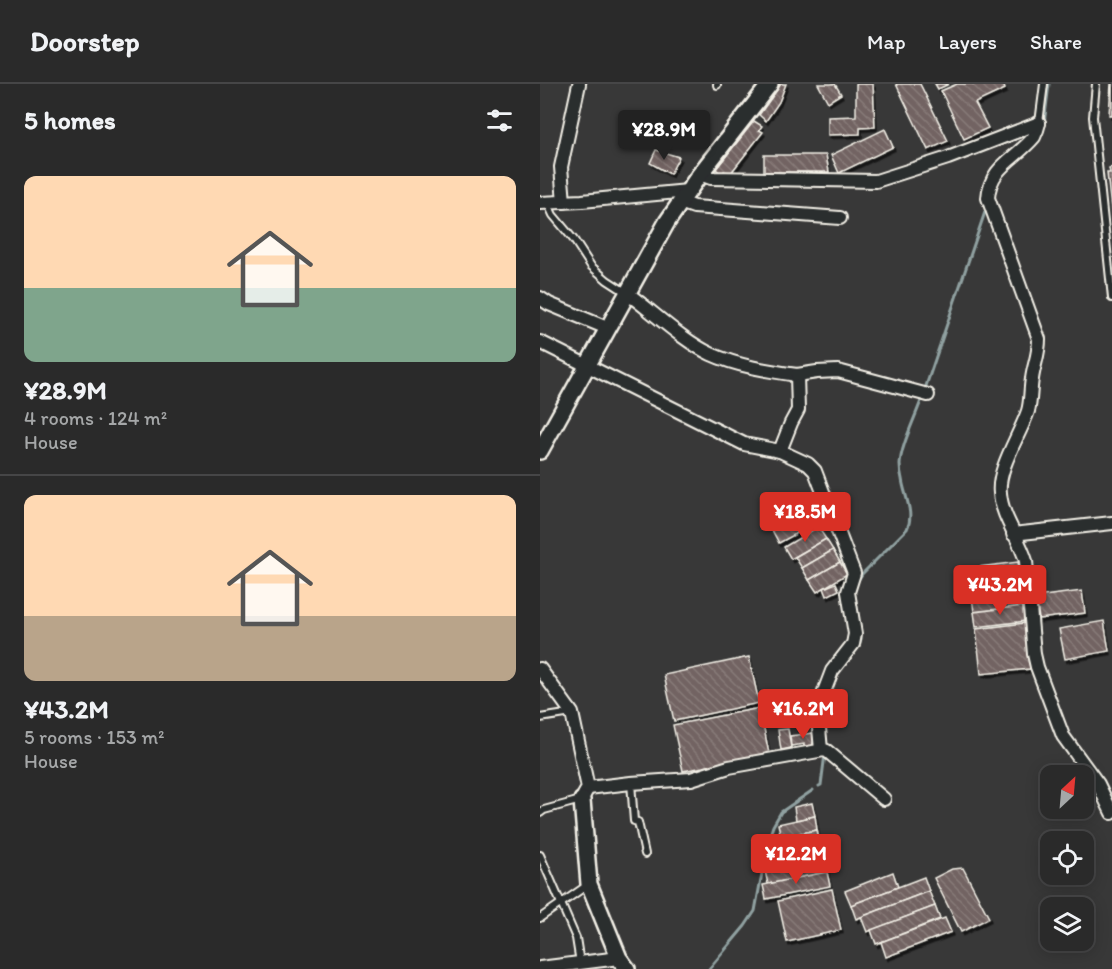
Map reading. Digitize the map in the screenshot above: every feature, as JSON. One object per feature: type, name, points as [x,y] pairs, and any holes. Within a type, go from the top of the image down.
[{"type":"street","points":[[564,201],[561,167],[579,84]]},
{"type":"street","points":[[540,451],[667,222],[700,174],[770,84]]},
{"type":"street","points":[[700,174],[711,178],[876,182],[948,158],[1039,123]]},
{"type":"street","points":[[1039,123],[1035,135],[995,175],[989,188],[988,198],[1039,339],[1039,352],[1032,377],[1028,409],[1001,474],[999,491],[1003,510],[1026,561],[1037,667],[1063,736],[1098,784],[1112,813]]},
{"type":"street","points":[[544,203],[684,196]]},
{"type":"street","points":[[684,196],[694,207],[840,218]]},
{"type":"street","points":[[627,293],[686,338],[710,353],[766,370],[797,375],[838,371],[922,393]]},
{"type":"street","points":[[540,298],[607,328]]},
{"type":"street","points":[[540,342],[744,444],[780,451],[808,464],[815,471],[854,573],[848,592],[855,634],[853,644],[832,670],[818,717],[824,750],[884,799]]},
{"type":"street","points":[[780,451],[798,410],[797,375]]},
{"type":"street","points":[[1013,534],[1112,523]]},
{"type":"street","points":[[540,669],[572,713],[585,794],[589,884],[621,965],[543,965]]},
{"type":"street","points":[[585,794],[631,783],[691,778],[729,767],[824,750]]},
{"type":"lane","points":[[1039,123],[1044,84]]},
{"type":"lane","points":[[1095,84],[1093,117],[1112,298]]},
{"type":"lane","points":[[544,203],[574,240],[591,266],[627,293]]},
{"type":"lane","points":[[540,718],[572,713]]},
{"type":"lane","points":[[631,783],[634,821],[638,822],[645,854]]},
{"type":"lane","points":[[540,813],[585,794]]},
{"type":"lane","points":[[540,855],[576,938],[579,966]]},
{"type":"lane","points":[[540,918],[589,884]]},
{"type":"building","points":[[781,84],[786,84],[779,102],[766,121],[759,115]]},
{"type":"building","points":[[818,84],[835,84],[841,94],[828,102]]},
{"type":"building","points":[[856,84],[873,84],[875,127],[860,128],[860,134],[828,135],[828,117],[856,116]]},
{"type":"building","points":[[896,84],[920,84],[948,141],[928,150]]},
{"type":"building","points":[[935,84],[949,84],[938,89]]},
{"type":"building","points":[[957,84],[1003,84],[1005,89],[975,103],[988,128],[964,139],[941,91]]},
{"type":"building","points":[[1111,84],[1112,115],[1109,115]]},
{"type":"building","points":[[754,121],[762,126],[759,130],[763,132],[730,174],[724,171],[722,174],[716,169]]},
{"type":"building","points":[[885,129],[893,147],[839,173],[831,155]]},
{"type":"building","points":[[656,150],[679,157],[670,174],[650,163]]},
{"type":"building","points":[[764,155],[826,155],[829,172],[764,172]]},
{"type":"building","points":[[1112,167],[1112,218],[1107,173],[1110,173],[1109,168]]},
{"type":"building","points":[[820,504],[827,517],[779,543],[772,530]]},
{"type":"building","points":[[818,527],[826,539],[791,559],[784,547]]},
{"type":"building","points":[[826,539],[833,550],[802,568],[795,557]]},
{"type":"building","points":[[833,550],[840,562],[809,580],[802,568]]},
{"type":"building","points":[[840,562],[847,574],[817,592],[809,580]]},
{"type":"building","points":[[1018,562],[1020,573],[980,578],[979,567]]},
{"type":"building","points":[[1020,575],[1022,591],[972,597],[970,581]]},
{"type":"building","points":[[836,583],[839,590],[827,596],[824,588]]},
{"type":"building","points":[[1022,591],[1024,606],[974,612],[972,597]]},
{"type":"building","points":[[1082,591],[1085,613],[1039,619],[1036,597]]},
{"type":"building","points":[[1024,606],[1026,621],[976,627],[974,612]]},
{"type":"building","points":[[1104,621],[1109,651],[1065,659],[1059,629]]},
{"type":"building","points":[[1025,623],[1030,669],[981,674],[976,629]]},
{"type":"building","points":[[749,657],[759,703],[674,721],[664,675]]},
{"type":"building","points":[[760,708],[769,754],[683,771],[673,725]]},
{"type":"building","points":[[788,729],[791,748],[781,750],[778,730]]},
{"type":"building","points":[[813,733],[814,746],[804,747],[804,744],[791,746],[790,736]]},
{"type":"building","points":[[812,803],[815,816],[796,820],[794,807]]},
{"type":"building","points":[[815,816],[817,830],[781,837],[778,824]]},
{"type":"building","points":[[817,830],[820,844],[775,853],[772,839]]},
{"type":"building","points":[[822,845],[825,859],[770,871],[767,857]]},
{"type":"building","points":[[825,859],[827,872],[768,884],[765,871]]},
{"type":"building","points":[[963,868],[989,918],[961,932],[934,878],[952,869]]},
{"type":"building","points":[[827,872],[830,886],[766,899],[763,885]]},
{"type":"building","points":[[893,872],[898,887],[851,905],[845,891]]},
{"type":"building","points":[[924,877],[929,891],[856,919],[851,905]]},
{"type":"building","points":[[832,889],[841,930],[787,942],[778,901]]},
{"type":"building","points":[[929,891],[935,906],[867,932],[861,917]]},
{"type":"building","points":[[935,906],[940,919],[876,944],[871,930]]},
{"type":"building","points":[[945,918],[951,932],[886,957],[881,942]]},
{"type":"waterway","points":[[1044,124],[1049,84]]},
{"type":"waterway","points":[[925,389],[986,209]]},
{"type":"waterway","points":[[857,582],[862,574],[907,529],[910,517],[900,465],[905,441],[922,398]]},
{"type":"waterway","points":[[858,647],[861,639],[860,633]]},
{"type":"waterway","points":[[819,786],[825,754]]},
{"type":"waterway","points":[[709,969],[755,911],[768,841],[781,812],[813,790]]}]
